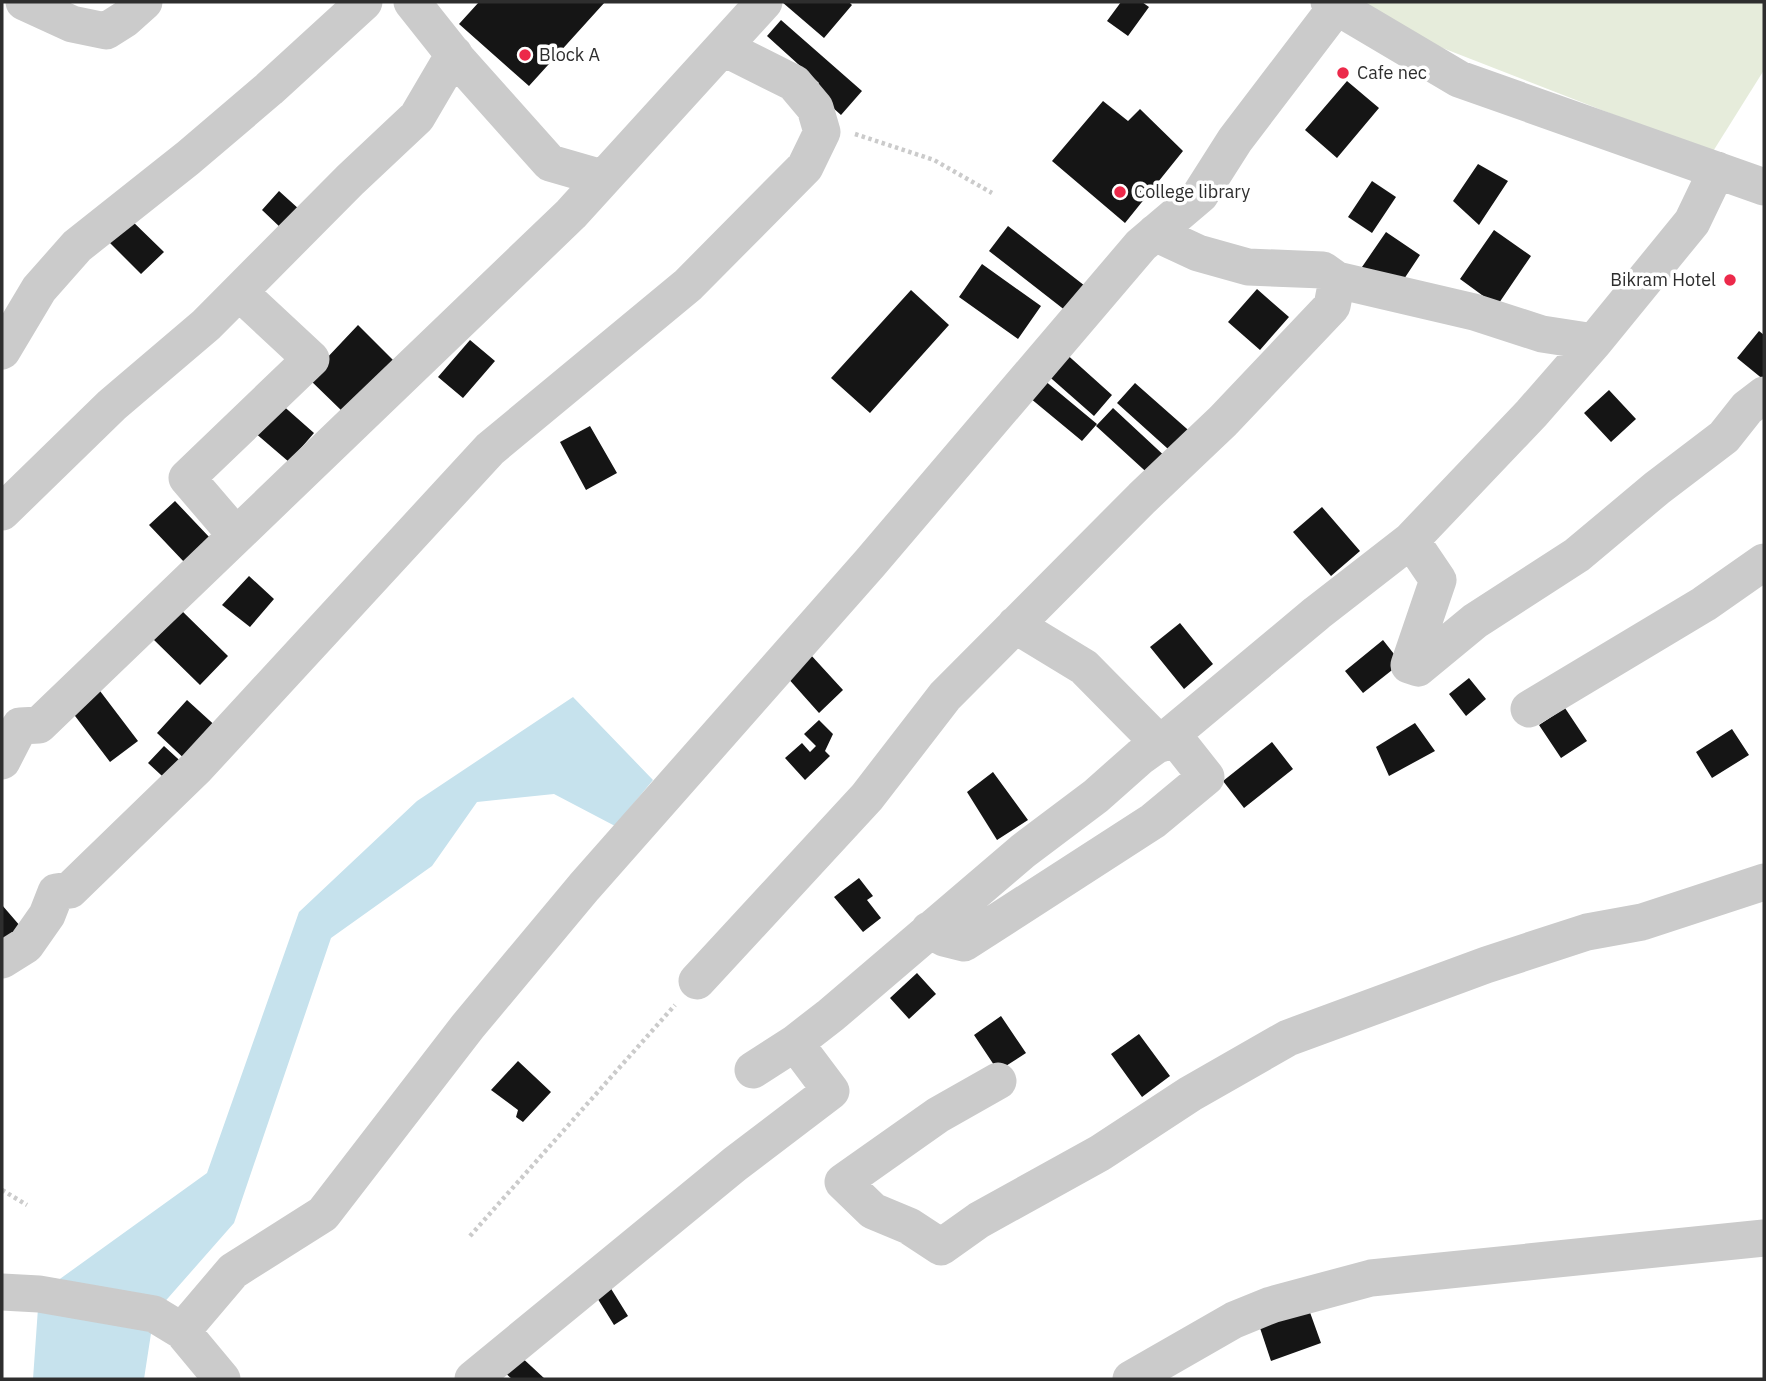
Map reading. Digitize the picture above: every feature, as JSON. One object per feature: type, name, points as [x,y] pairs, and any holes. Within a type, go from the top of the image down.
[{"type":"street","points":[[24,2],[72,24],[106,31],[144,2]]},
{"type":"street","points":[[2,351],[39,289],[77,246],[239,115],[363,2]]},
{"type":"street","points":[[412,2],[550,163],[602,178]]},
{"type":"street","points":[[2,759],[20,726],[38,725],[571,215],[764,2]]},
{"type":"street","points":[[182,1331],[233,1271],[323,1214],[468,1026],[584,887],[870,564],[1141,245],[1200,195],[1235,140],[1333,4],[1459,79],[1764,187]]},
{"type":"street","points":[[2,960],[26,945],[47,915],[57,892],[70,890],[196,768],[490,449],[688,285],[805,167],[822,132],[815,108],[794,83],[724,48]]},
{"type":"street","points":[[2,512],[111,405],[206,325],[416,117],[454,54]]},
{"type":"street","points":[[753,1070],[795,1043],[831,1015],[1023,851],[1411,540],[1531,414],[1594,342],[1692,222],[1717,170]]},
{"type":"street","points":[[1155,233],[1198,253],[1248,267],[1323,270],[1337,280],[1475,312],[1542,334],[1594,342]]},
{"type":"street","points":[[697,981],[867,796],[945,696],[1280,362],[1332,306],[1337,280]]},
{"type":"street","points":[[235,534],[187,478],[311,359],[239,292]]},
{"type":"street","points":[[1411,540],[1438,580],[1409,665],[1418,668],[1475,621],[1577,555],[1657,488],[1724,437],[1747,408],[1764,395]]},
{"type":"street","points":[[1530,709],[1704,604],[1764,562]]},
{"type":"street","points":[[929,930],[944,938],[964,943],[1153,821],[1206,778],[1084,667],[1015,625]]},
{"type":"street","points":[[998,1081],[938,1115],[843,1182],[873,1211],[909,1226],[941,1247],[979,1220],[1100,1153],[1190,1094],[1288,1038],[1499,960],[1587,932],[1642,922],[1764,882]]},
{"type":"street","points":[[473,1379],[735,1164],[831,1091],[795,1043]]},
{"type":"street","points":[[1131,1379],[1234,1320],[1271,1305],[1371,1278],[1764,1238]]},
{"type":"street","points":[[2,1292],[39,1294],[154,1314],[182,1331],[222,1379]]},
{"type":"path","points":[[822,132],[852,133],[934,160],[992,193]]},
{"type":"path","points":[[470,1236],[697,981]]},
{"type":"path","points":[[2,1190],[27,1205]]},
{"type":"green space","points":[[1351,2],[1764,2],[1764,70],[1712,153],[1386,26]]},
{"type":"water","points":[[573,697],[653,780],[615,826],[554,794],[477,802],[432,866],[331,938],[234,1223],[154,1314],[144,1379],[33,1379],[39,1294],[207,1173],[299,912],[417,801]]},
{"type":"building","name":"Block A","points":[[479,2],[605,2],[529,86],[459,24]]},
{"type":"building","points":[[782,2],[849,2],[852,5],[824,38]]},
{"type":"building","points":[[1121,2],[1142,2],[1149,7],[1128,36],[1107,21]]},
{"type":"building","points":[[781,20],[862,91],[841,115],[813,90],[819,83],[767,36]]},
{"type":"building","points":[[1347,81],[1379,108],[1337,158],[1305,130]]},
{"type":"building","name":"College library","points":[[1103,101],[1128,121],[1140,109],[1183,151],[1125,223],[1052,161]]},
{"type":"building","points":[[1478,164],[1508,181],[1479,225],[1453,201]]},
{"type":"building","points":[[1372,181],[1396,197],[1372,233],[1348,217]]},
{"type":"building","points":[[279,191],[300,210],[282,229],[262,210]]},
{"type":"building","points":[[128,217],[164,252],[141,274],[106,239]]},
{"type":"building","points":[[1008,226],[1094,293],[1075,318],[989,251]]},
{"type":"building","points":[[1494,230],[1531,256],[1497,306],[1460,279]]},
{"type":"building","points":[[1386,232],[1420,255],[1396,291],[1362,267]]},
{"type":"building","points":[[982,264],[1041,306],[1018,339],[959,297]]},
{"type":"building","points":[[1257,289],[1289,317],[1260,350],[1228,322]]},
{"type":"building","points":[[911,290],[949,325],[870,413],[831,378]]},
{"type":"building","points":[[358,325],[394,361],[344,413],[308,378]]},
{"type":"building","points":[[1759,331],[1764,335],[1764,380],[1737,358]]},
{"type":"building","points":[[470,340],[495,361],[463,398],[438,377]]},
{"type":"building","points":[[1063,351],[1112,395],[1094,416],[1044,372]]},
{"type":"building","points":[[1044,380],[1097,424],[1082,441],[1030,398]]},
{"type":"building","points":[[1135,383],[1195,436],[1177,457],[1117,403]]},
{"type":"building","points":[[1609,390],[1636,419],[1611,442],[1584,413]]},
{"type":"building","points":[[280,403],[314,433],[289,462],[254,432]]},
{"type":"building","points":[[1113,408],[1170,461],[1154,479],[1096,426]]},
{"type":"building","points":[[590,426],[617,473],[586,490],[560,442]]},
{"type":"building","points":[[175,501],[211,539],[185,563],[149,525]]},
{"type":"building","points":[[1322,507],[1360,551],[1331,576],[1293,532]]},
{"type":"building","points":[[249,576],[274,599],[250,627],[222,605]]},
{"type":"building","points":[[181,610],[228,656],[200,685],[153,639]]},
{"type":"building","points":[[1180,623],[1213,664],[1184,689],[1150,647]]},
{"type":"building","points":[[1383,640],[1401,663],[1363,693],[1345,671]]},
{"type":"building","points":[[810,654],[843,690],[819,713],[786,676]]},
{"type":"building","points":[[1469,678],[1486,699],[1466,716],[1449,694]]},
{"type":"building","points":[[97,687],[138,741],[110,762],[69,708]]},
{"type":"building","points":[[187,700],[220,730],[189,763],[157,733]]},
{"type":"building","points":[[1565,708],[1587,741],[1561,758],[1539,725]]},
{"type":"building","points":[[819,720],[833,734],[825,751],[830,756],[805,780],[785,758],[802,743],[810,752],[816,746],[804,734]]},
{"type":"building","points":[[1415,723],[1435,751],[1389,776],[1376,747]]},
{"type":"building","points":[[1732,729],[1749,755],[1712,778],[1696,752]]},
{"type":"building","points":[[1272,742],[1293,769],[1244,808],[1223,781]]},
{"type":"building","points":[[164,746],[189,769],[173,786],[148,763]]},
{"type":"building","points":[[993,772],[1028,820],[997,840],[967,792]]},
{"type":"building","points":[[859,878],[873,896],[867,900],[881,918],[863,932],[834,897]]},
{"type":"building","points":[[2,905],[27,934],[2,956]]},
{"type":"building","points":[[917,973],[936,994],[909,1019],[890,998]]},
{"type":"building","points":[[1001,1016],[1026,1053],[998,1071],[974,1035]]},
{"type":"building","points":[[1139,1034],[1170,1076],[1142,1097],[1111,1054]]},
{"type":"building","points":[[518,1061],[551,1092],[523,1122],[516,1117],[518,1110],[491,1090]]},
{"type":"building","points":[[605,1279],[628,1316],[614,1325],[591,1288]]},
{"type":"building","points":[[1307,1304],[1321,1343],[1271,1361],[1258,1322]]},
{"type":"building","points":[[518,1354],[545,1379],[512,1379],[502,1370]]},
{"type":"place","name":"Block A","points":[[525,55]]},
{"type":"place","name":"Cafe nec","points":[[1343,73]]},
{"type":"place","name":"College library","points":[[1120,192]]},
{"type":"place","name":"Bikram Hotel","points":[[1730,280]]}]
